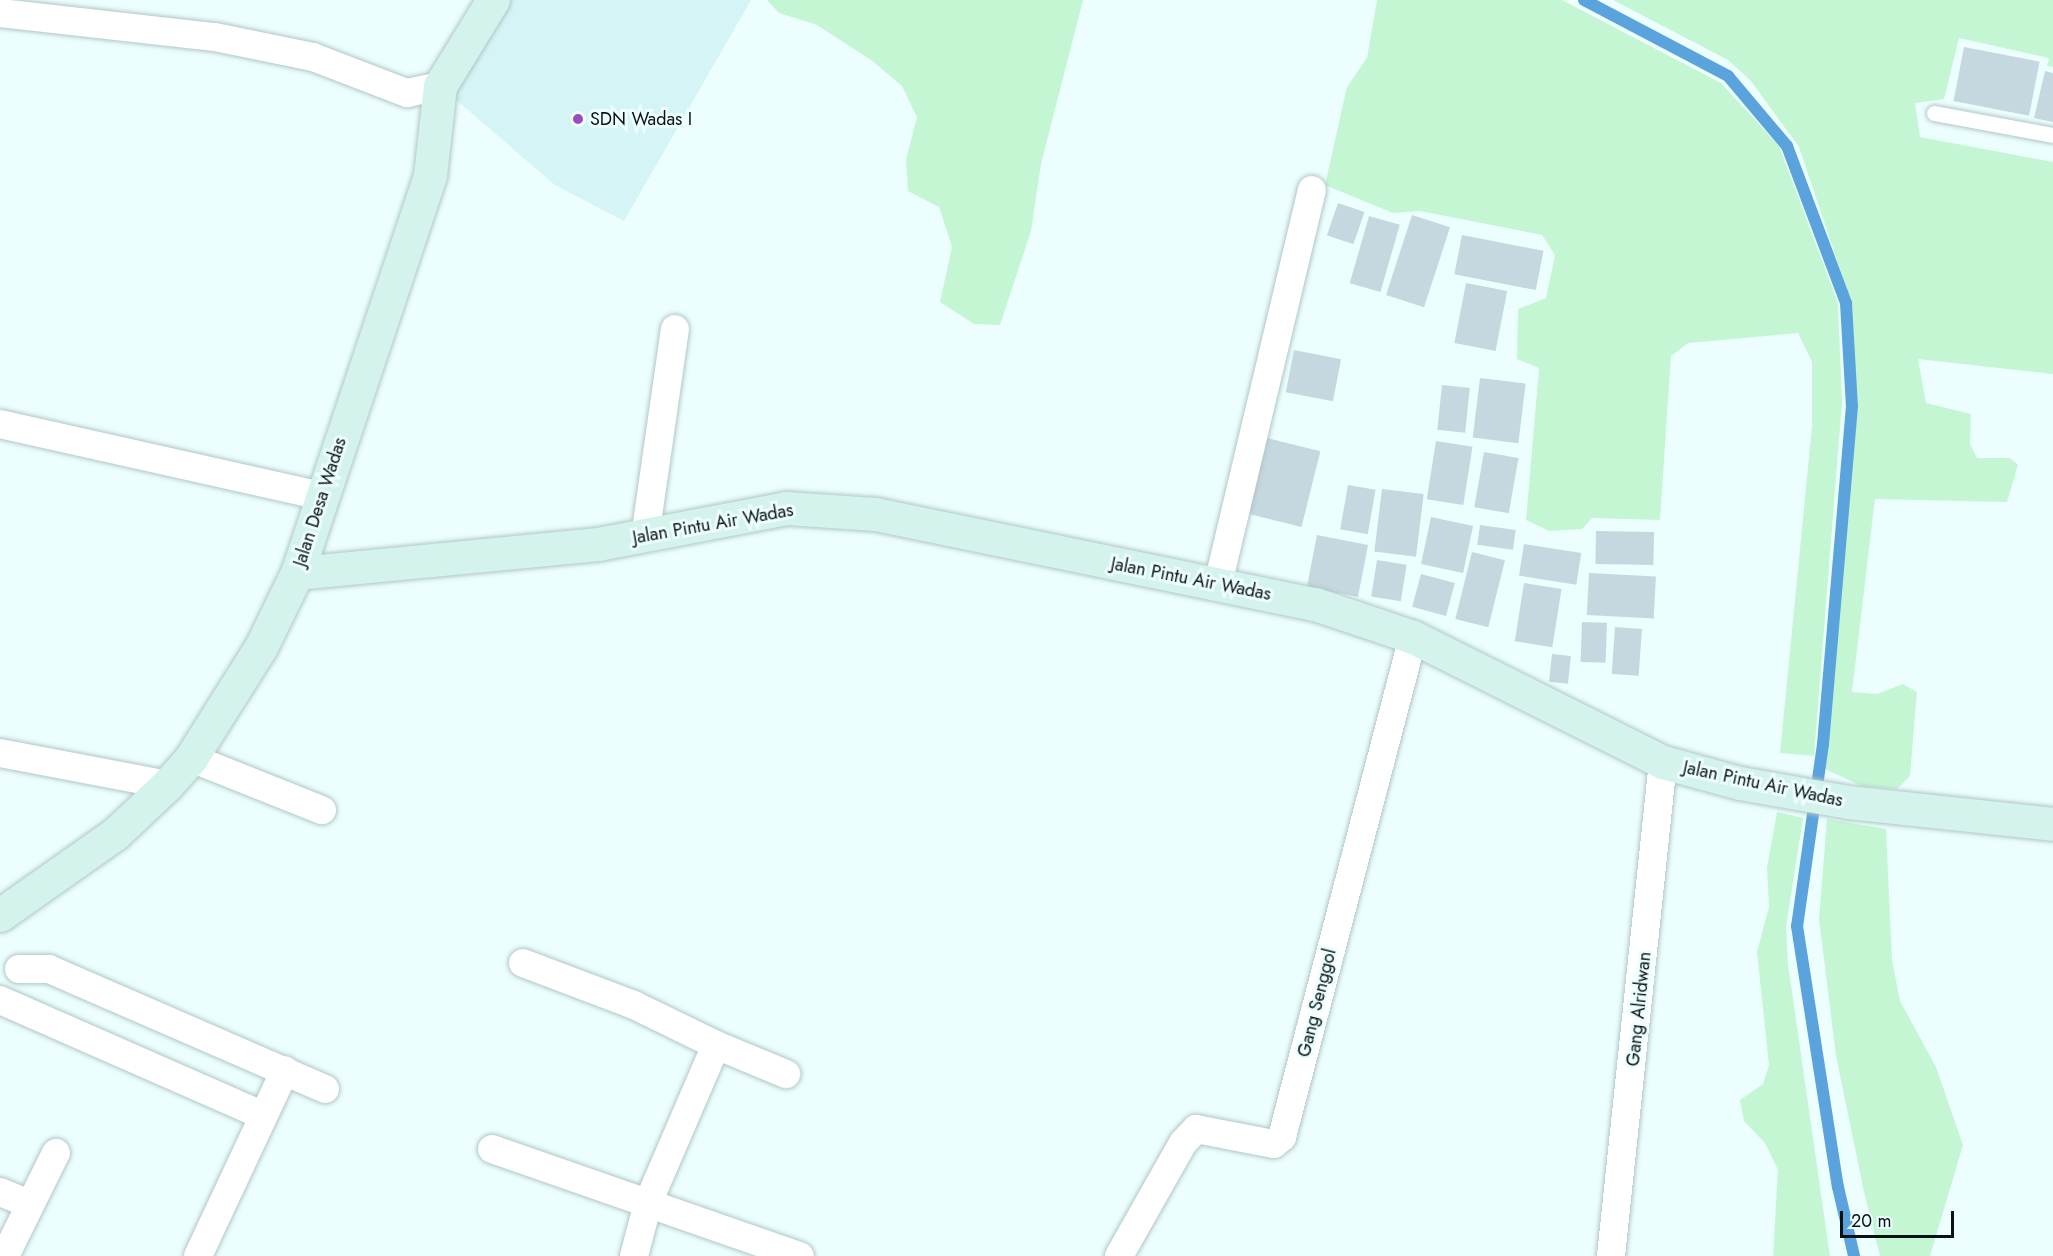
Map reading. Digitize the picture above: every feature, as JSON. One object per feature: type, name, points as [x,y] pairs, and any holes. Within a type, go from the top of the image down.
[{"type":"main road","name":"Jalan Desa Wadas","points":[[0,915],[115,834],[167,785],[191,758],[244,676],[297,573],[430,175],[440,86],[493,0]]},
{"type":"main road","name":"Jalan Pintu Air Wadas","points":[[297,573],[645,537],[786,508],[833,508],[1315,604],[1413,637],[1663,762],[1791,792],[1841,801],[2053,824]]},
{"type":"street","points":[[0,13],[226,39],[313,57],[407,93],[440,86]]},
{"type":"street","points":[[1218,584],[1312,190]]},
{"type":"street","points":[[645,537],[675,329]]},
{"type":"street","points":[[0,424],[322,496]]},
{"type":"street","name":"Gang Senggol","points":[[1119,1256],[1183,1143],[1196,1129],[1274,1144],[1282,1137],[1413,637]]},
{"type":"street","points":[[0,753],[167,785]]},
{"type":"street","points":[[191,758],[322,810]]},
{"type":"street","name":"Gang Alridwan","points":[[1611,1256],[1663,762]]},
{"type":"street","points":[[523,963],[634,1005],[716,1045],[786,1074]]},
{"type":"street","points":[[0,993],[10,964],[49,969],[325,1089]]},
{"type":"street","points":[[0,1000],[262,1115]]},
{"type":"street","points":[[634,1256],[648,1203],[716,1045]]},
{"type":"street","points":[[198,1256],[285,1070]]},
{"type":"street","points":[[492,1149],[800,1256]]},
{"type":"street","points":[[5,1256],[27,1203],[56,1153]]},
{"type":"street","points":[[0,1192],[27,1203]]},
{"type":"lane","points":[[1934,113],[2053,135]]},
{"type":"shaded area","name":"SDN Wadas I","points":[[493,0],[751,0],[624,221],[555,185],[440,86]]},
{"type":"green space","points":[[767,0],[1083,0],[1041,164],[1031,231],[1000,325],[974,324],[940,302],[952,247],[939,207],[908,191],[906,160],[917,117],[902,86],[871,60],[817,25],[779,13]]},
{"type":"green space","points":[[1377,0],[1562,0],[1721,83],[1779,146],[1838,303],[1842,402],[1814,756],[1780,753],[1812,426],[1812,362],[1798,333],[1688,343],[1671,356],[1660,520],[1592,518],[1582,529],[1549,531],[1526,520],[1539,368],[1517,359],[1518,309],[1546,298],[1555,255],[1542,235],[1420,211],[1393,213],[1325,185],[1347,87],[1367,58]]},
{"type":"green space","points":[[1613,0],[2053,0],[2053,67],[2047,66],[2049,58],[1959,38],[1944,99],[1915,103],[1920,137],[2053,162],[2053,374],[1918,359],[1926,403],[1971,414],[1970,444],[1977,458],[2010,458],[2018,465],[2007,502],[1875,499],[1852,692],[1877,694],[1903,684],[1917,692],[1910,776],[1897,789],[1862,786],[1825,769],[1857,414],[1852,305],[1799,147],[1751,81],[1728,60]]},
{"type":"green space","points":[[1777,812],[1803,818],[1786,927],[1788,964],[1830,1256],[1773,1256],[1778,1170],[1765,1143],[1744,1121],[1740,1100],[1763,1084],[1769,1065],[1757,952],[1769,907],[1767,868]]},
{"type":"green space","points":[[1827,819],[1886,829],[1892,960],[1900,1001],[1936,1067],[1963,1145],[1930,1256],[1880,1256],[1864,1192],[1836,1056],[1819,919]]},
{"type":"building","points":[[1964,47],[2040,62],[2029,116],[1954,101]]},
{"type":"building","points":[[2045,71],[2053,73],[2053,122],[2034,118]]},
{"type":"building","points":[[1338,203],[1364,212],[1353,244],[1327,235]]},
{"type":"building","points":[[1412,215],[1450,227],[1424,307],[1386,295]]},
{"type":"building","points":[[1369,216],[1400,225],[1380,292],[1350,283]]},
{"type":"building","points":[[1462,235],[1543,251],[1536,290],[1454,274]]},
{"type":"building","points":[[1466,283],[1507,291],[1496,351],[1454,343]]},
{"type":"building","points":[[1294,350],[1341,359],[1333,401],[1286,392]]},
{"type":"building","points":[[1480,378],[1526,384],[1518,443],[1473,438]]},
{"type":"building","points":[[1442,385],[1470,388],[1465,433],[1437,430]]},
{"type":"building","points":[[1267,438],[1320,451],[1301,527],[1248,514]]},
{"type":"building","points":[[1436,441],[1473,447],[1463,505],[1427,499]]},
{"type":"building","points":[[1484,452],[1518,458],[1509,513],[1474,507]]},
{"type":"building","points":[[1348,485],[1376,490],[1368,534],[1340,529]]},
{"type":"building","points":[[1382,489],[1424,494],[1416,557],[1374,552]]},
{"type":"building","points":[[1431,517],[1473,526],[1463,573],[1421,564]]},
{"type":"building","points":[[1480,525],[1516,530],[1513,550],[1477,545]]},
{"type":"building","points":[[1596,531],[1654,532],[1653,565],[1595,564]]},
{"type":"building","points":[[1317,535],[1368,545],[1358,597],[1307,587]]},
{"type":"building","points":[[1524,544],[1581,553],[1576,585],[1519,576]]},
{"type":"building","points":[[1472,552],[1505,560],[1488,627],[1455,619]]},
{"type":"building","points":[[1377,560],[1407,565],[1401,601],[1371,597]]},
{"type":"building","points":[[1589,573],[1656,577],[1654,618],[1587,615]]},
{"type":"building","points":[[1421,574],[1455,583],[1446,616],[1412,607]]},
{"type":"building","points":[[1524,583],[1562,589],[1552,647],[1515,641]]},
{"type":"building","points":[[1582,622],[1607,623],[1606,663],[1581,662]]},
{"type":"building","points":[[1615,627],[1642,629],[1639,676],[1612,674]]},
{"type":"building","points":[[1552,654],[1571,656],[1568,684],[1549,682]]},
{"type":"waterway","points":[[1584,0],[1728,76],[1787,146],[1846,303],[1852,406],[1823,744],[1797,926],[1838,1187],[1854,1256]]},
{"type":"place","name":"SDN Wadas I","points":[[578,119]]}]
